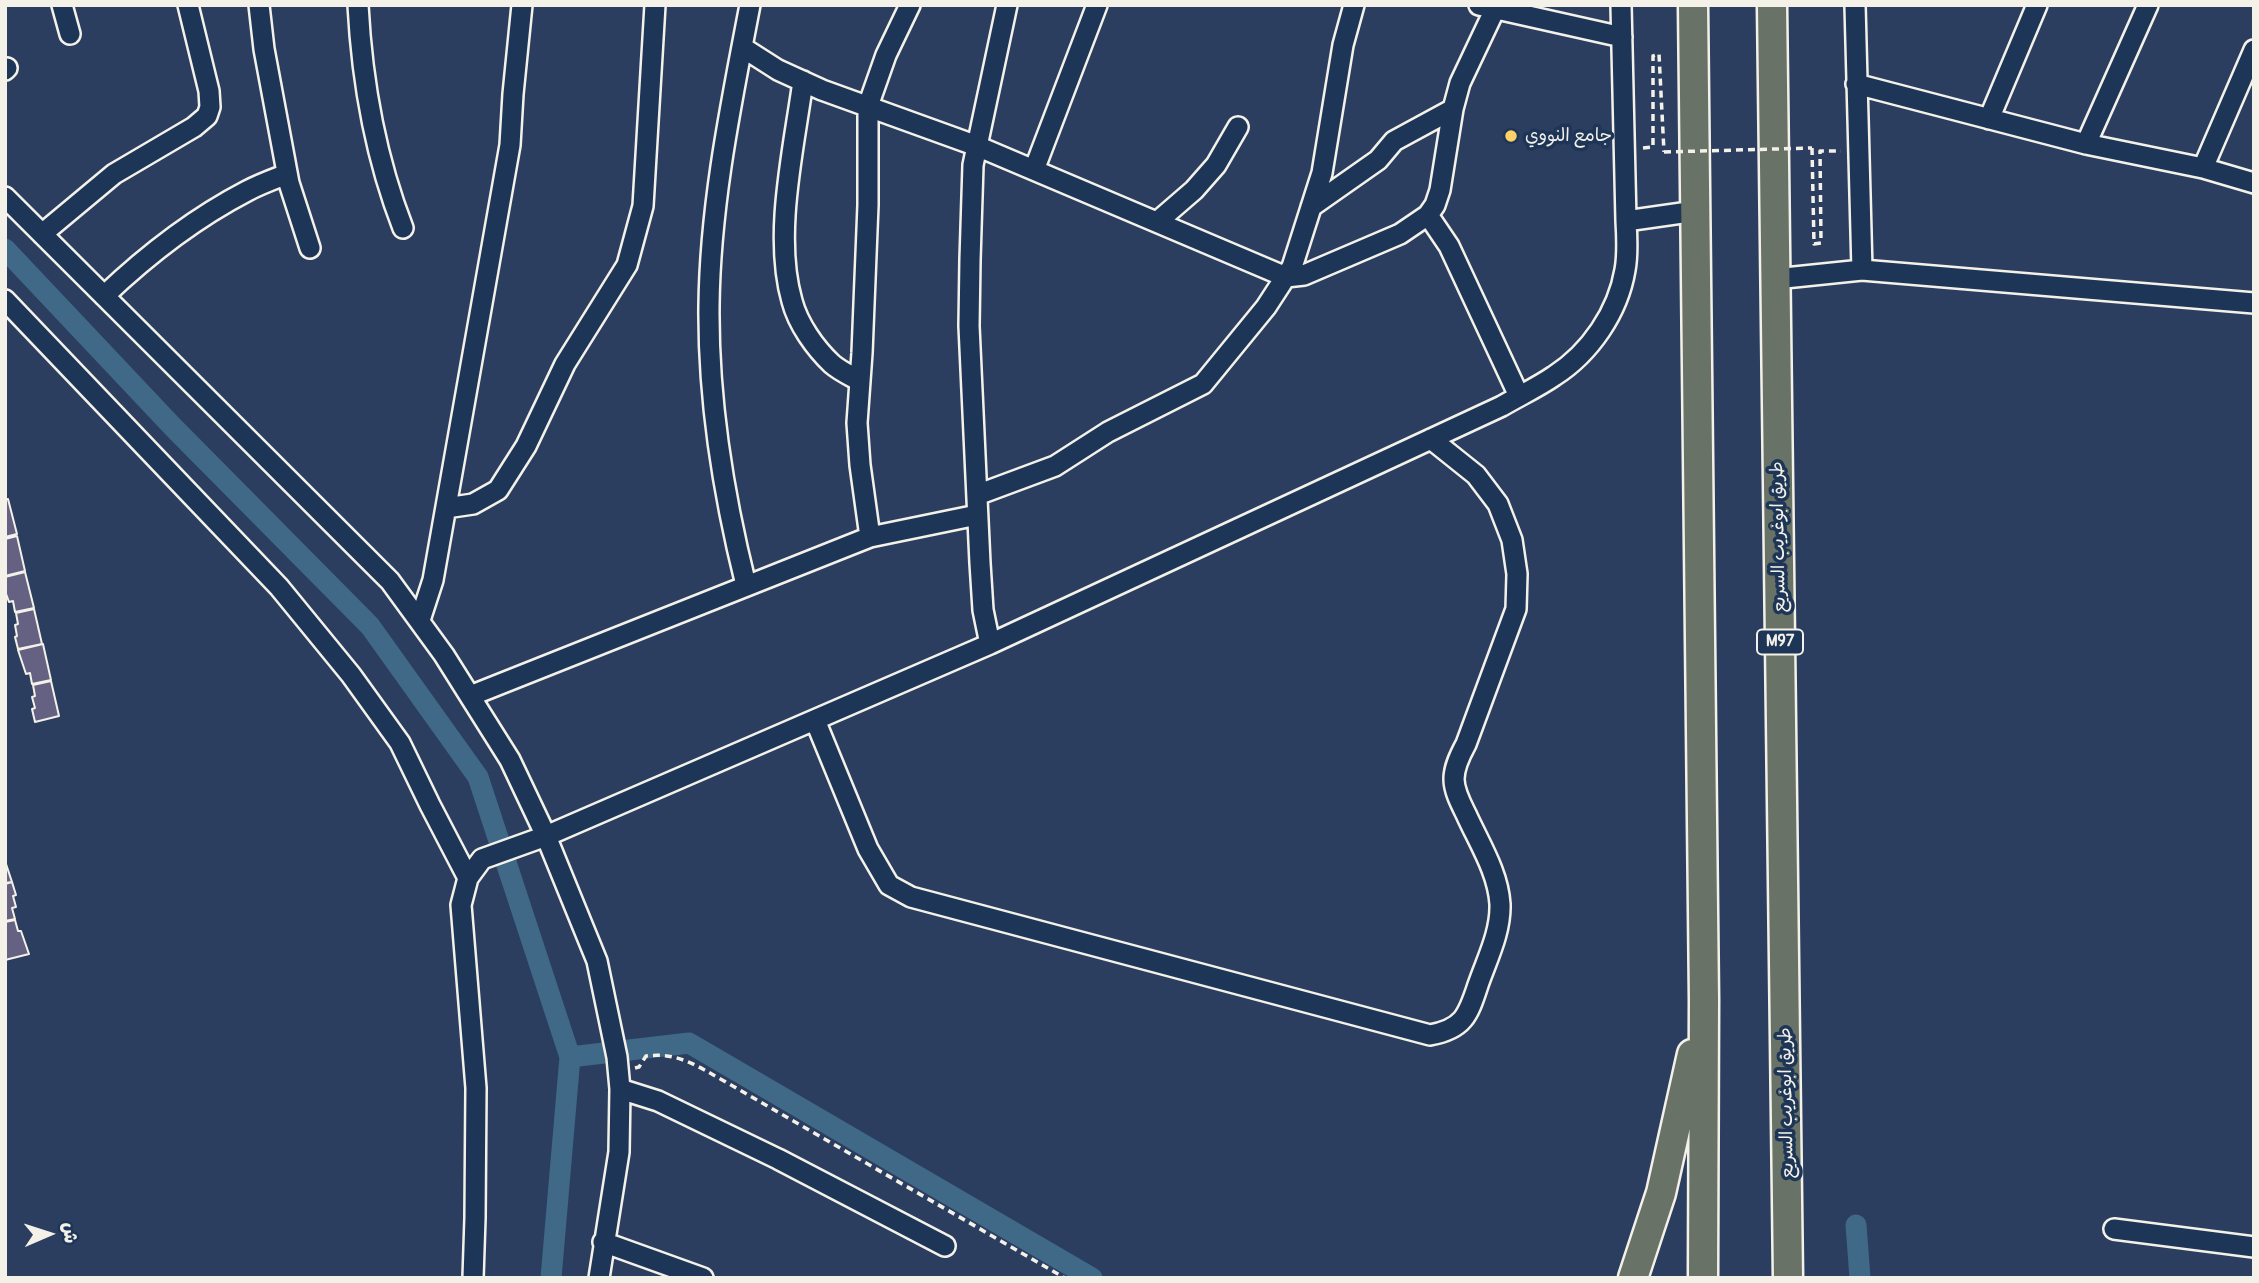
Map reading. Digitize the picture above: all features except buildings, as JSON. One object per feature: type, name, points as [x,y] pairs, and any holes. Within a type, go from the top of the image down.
[{"type":"highway","points":[[1693,5],[1704,1000],[1703,1278]]},
{"type":"highway","name":"طريق ابوغريب السريع","points":[[1772,5],[1790,1278]]},
{"type":"highway","points":[[1633,1278],[1661,1192],[1704,1000]]},
{"type":"street","points":[[62,5],[70,34]]},
{"type":"street","points":[[41,234],[114,174],[194,127],[207,116],[210,107],[209,91],[188,5]]},
{"type":"street","points":[[259,5],[264,49],[287,174],[310,248]]},
{"type":"street","points":[[358,5],[369,109],[390,194],[403,228]]},
{"type":"street","points":[[420,620],[433,580],[510,145],[522,5]]},
{"type":"street","points":[[446,509],[473,504],[498,490],[526,446],[565,364],[627,265],[643,206],[655,5]]},
{"type":"street","points":[[746,585],[735,542],[713,416],[709,329],[719,185],[750,5]]},
{"type":"street","points":[[870,537],[860,465],[858,423],[869,180],[868,106],[886,55],[910,5]]},
{"type":"street","points":[[990,644],[983,610],[969,326],[973,164],[1007,5]]},
{"type":"street","points":[[1034,170],[1097,5]]},
{"type":"street","points":[[470,696],[870,537],[977,505],[1055,466],[1108,432],[1203,384],[1266,307],[1292,267],[1322,173],[1343,45],[1354,5]]},
{"type":"street","points":[[472,1278],[475,1088],[461,905],[468,878],[482,859],[546,836],[990,644],[1430,439],[1555,376],[1580,355],[1600,330],[1616,301],[1625,270],[1621,5]]},
{"type":"street","points":[[1989,119],[2037,5]]},
{"type":"street","points":[[2086,144],[2148,5]]},
{"type":"street","points":[[1858,6],[1856,84],[1862,270]]},
{"type":"street","points":[[742,47],[778,70],[803,81],[976,146],[1286,277],[1304,275],[1400,234],[1428,215],[1440,190],[1453,109],[1460,83],[1487,7],[1622,37]]},
{"type":"street","points":[[2203,168],[2254,50]]},
{"type":"street","points":[[803,81],[786,211],[785,243],[792,301],[798,319],[834,366],[860,380]]},
{"type":"street","points":[[1856,84],[2086,144],[2203,168],[2254,183]]},
{"type":"street","points":[[1311,207],[1378,160],[1394,141],[1453,109]]},
{"type":"street","points":[[1157,222],[1194,190],[1216,165],[1238,127]]},
{"type":"street","points":[[104,296],[180,233],[248,190],[287,174]]},
{"type":"street","points":[[5,197],[390,580],[420,620],[510,760],[546,836],[597,961],[613,1036],[619,1072],[619,1152],[599,1278]]},
{"type":"street","points":[[1626,221],[1696,211]]},
{"type":"street","points":[[1428,215],[1449,246],[1519,396]]},
{"type":"street","points":[[1775,279],[1862,270],[2254,303]]},
{"type":"street","points":[[5,300],[279,587],[351,675],[400,743],[468,878]]},
{"type":"street","points":[[815,720],[877,868],[889,885],[911,897],[1430,1035],[1449,1031],[1462,1021],[1473,1000],[1500,922],[1500,901],[1495,877],[1459,801],[1454,780],[1457,762],[1516,609],[1517,575],[1512,540],[1498,504],[1476,475],[1430,439]]},
{"type":"street","points":[[619,1072],[658,1101],[778,1159],[946,1246]]},
{"type":"street","points":[[2114,1229],[2254,1247]]},
{"type":"street","points":[[603,1242],[703,1278]]},
{"type":"path","points":[[1653,147],[1653,56],[1659,54],[1664,152],[1812,148],[1814,244],[1821,243],[1820,151]]},
{"type":"path","points":[[619,1072],[639,1067],[646,1056],[662,1054],[677,1057],[724,1081],[1065,1278]]},
{"type":"waterway","points":[[5,249],[172,426],[370,626],[478,777],[570,1057],[551,1278]]},
{"type":"waterway","points":[[570,1057],[689,1043],[1092,1278]]},
{"type":"waterway","points":[[1856,1225],[1860,1278]]},
{"type":"place","name":"جامع النووي","points":[[1511,136]]}]
